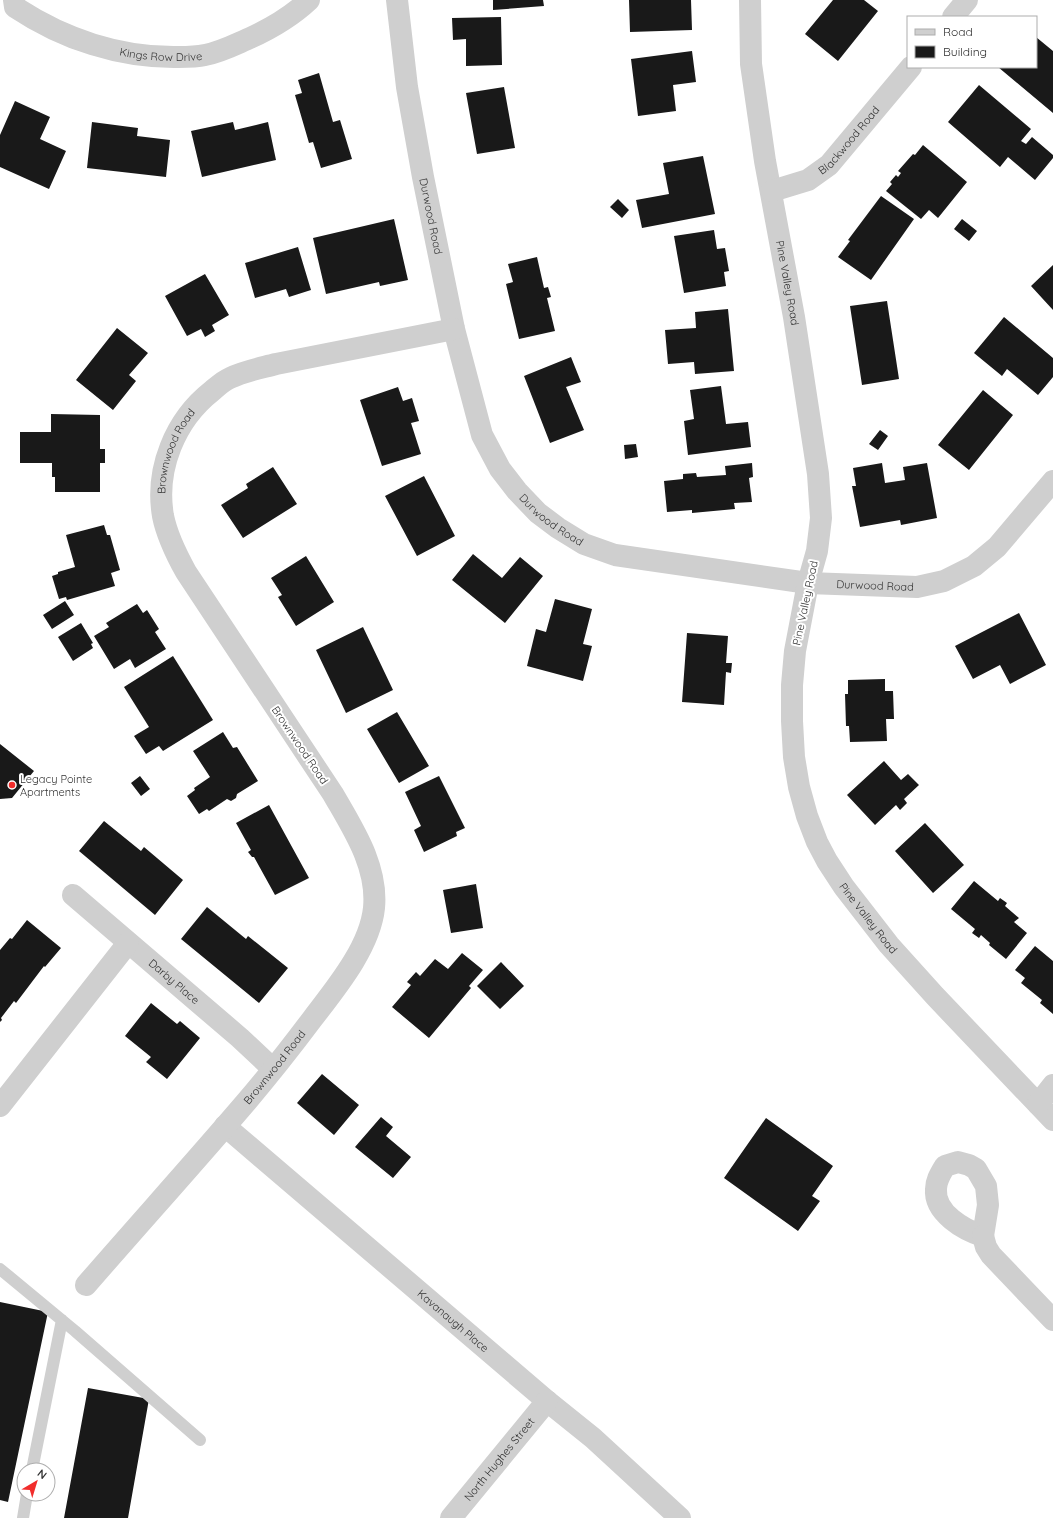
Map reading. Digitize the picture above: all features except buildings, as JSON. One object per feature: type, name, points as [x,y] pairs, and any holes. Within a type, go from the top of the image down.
[{"type":"street","name":"Kings Row Drive","points":[[10,2],[40,23],[64,34],[109,49],[148,56],[188,57],[205,55],[224,50],[273,27],[308,0]]},
{"type":"street","name":"Durwood Road","points":[[397,0],[407,87],[454,329],[482,435],[500,469],[517,491],[538,513],[558,528],[584,544],[615,555],[808,583],[917,587],[944,581],[974,566],[997,547],[1053,482]]},
{"type":"street","name":"Pine Valley Road","points":[[750,0],[751,64],[765,161],[772,191],[794,317],[818,474],[821,518],[817,551],[808,583],[795,651],[792,685],[794,757],[799,787],[807,816],[817,842],[827,861],[844,887],[889,945],[935,996],[1053,1120]]},
{"type":"street","points":[[954,16],[967,0]]},
{"type":"street","name":"Blackwood Road","points":[[772,191],[808,180],[819,174],[830,165],[910,68]]},
{"type":"street","name":"Brownwood Road","points":[[86,1285],[225,1126],[273,1069],[323,1005],[350,967],[366,938],[374,909],[374,887],[370,865],[354,829],[333,794],[194,586],[170,542],[163,516],[162,493],[163,473],[172,442],[187,416],[208,394],[229,379],[251,370],[454,329]]},
{"type":"street","name":"Darby Place","points":[[73,895],[240,1038],[273,1069]]},
{"type":"street","points":[[0,1106],[128,943]]},
{"type":"street","points":[[1038,1104],[1053,1085]]},
{"type":"street","name":"Kavanaugh Place","points":[[225,1126],[547,1402],[592,1438],[680,1518]]},
{"type":"street","points":[[983,1236],[986,1247],[991,1255],[1053,1320]]},
{"type":"street","name":"North Hughes Street","points":[[451,1518],[547,1402]]},
{"type":"lane","points":[[0,1269],[62,1320],[200,1440]]},
{"type":"lane","points":[[34,1462],[62,1320]]},
{"type":"lane","points":[[22,1518],[25,1502]]},
{"type":"place","name":"Legacy Pointe Apartments","points":[[12,785]]}]
